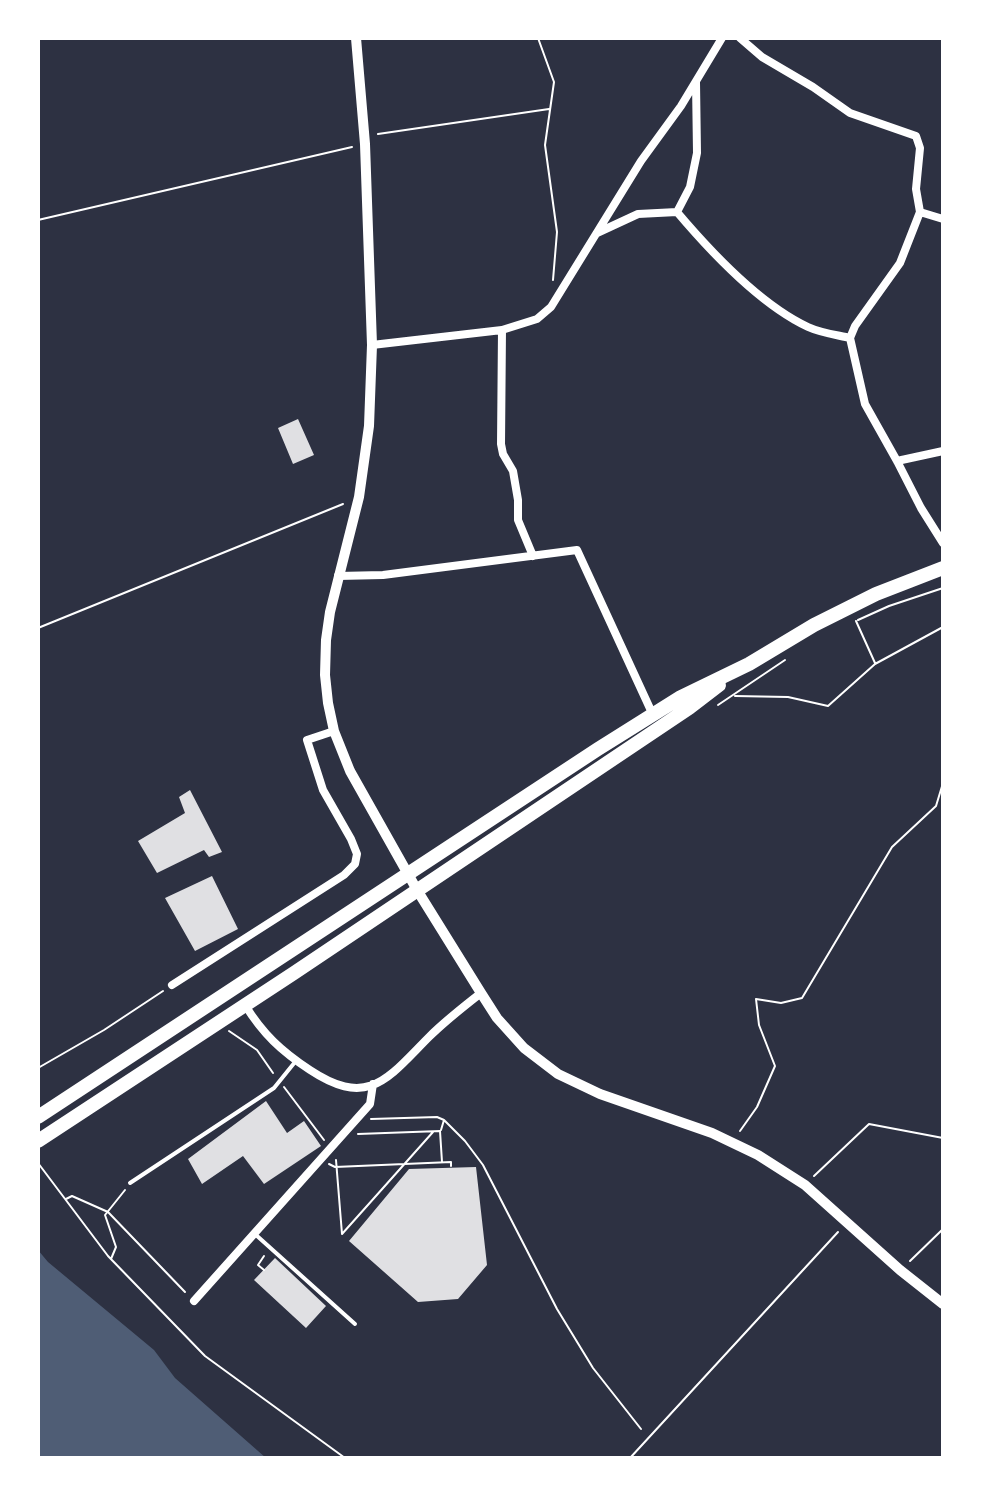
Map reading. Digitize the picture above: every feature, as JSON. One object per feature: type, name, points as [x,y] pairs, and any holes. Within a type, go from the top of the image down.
[{"type":"main road","points":[[38,1117],[681,697],[749,664],[845,609],[943,568]]},
{"type":"main road","points":[[38,1141],[689,708],[749,664]]},
{"type":"street","points":[[356,38],[365,140],[372,345],[369,426],[359,497],[338,576],[326,640],[325,675],[334,731],[350,771],[417,890],[481,993],[497,1018],[524,1048],[558,1074],[600,1094],[712,1133],[758,1155],[805,1185],[943,1304]]},
{"type":"street","points":[[740,38],[762,57],[850,113],[916,136],[920,148],[916,189],[920,212],[900,263],[855,326],[850,338],[865,404],[943,543]]},
{"type":"street","points":[[372,345],[502,330],[537,319],[551,307],[641,161],[681,106],[718,40]]},
{"type":"street","points":[[677,212],[690,187],[697,153],[696,81]]},
{"type":"street","points":[[677,212],[727,266],[780,311],[810,328],[850,338]]},
{"type":"street","points":[[597,234],[638,214],[677,212]]},
{"type":"street","points":[[920,212],[943,219]]},
{"type":"street","points":[[502,330],[501,444],[513,471],[518,520],[533,556]]},
{"type":"street","points":[[897,461],[943,451]]},
{"type":"street","points":[[338,576],[383,575],[577,550],[653,715]]},
{"type":"street","points":[[172,985],[344,875],[355,864],[357,854],[323,790],[307,740],[334,731]]},
{"type":"street","points":[[245,1005],[277,1047],[296,1061],[324,1079],[346,1087],[360,1088],[384,1081],[481,993]]},
{"type":"street","points":[[194,1301],[370,1104],[373,1084]]},
{"type":"lane","points":[[130,1183],[274,1088],[296,1061]]},
{"type":"lane","points":[[254,1233],[355,1324]]},
{"type":"path","points":[[538,38],[554,82],[545,145],[557,232],[551,307]]},
{"type":"path","points":[[38,220],[365,140],[549,109]]},
{"type":"path","points":[[38,628],[359,497]]},
{"type":"path","points":[[875,664],[856,621],[943,588]]},
{"type":"path","points":[[732,696],[788,697],[828,706],[875,664],[943,627]]},
{"type":"path","points":[[720,704],[789,658]]},
{"type":"path","points":[[732,1143],[757,1107],[775,1066],[759,1025],[756,999],[781,1003],[802,998],[892,847],[936,806],[943,783]]},
{"type":"path","points":[[38,1068],[104,1030],[172,985]]},
{"type":"path","points":[[371,1119],[437,1117],[465,1141],[483,1165],[557,1309],[593,1368],[641,1429]]},
{"type":"path","points":[[442,1162],[440,1131],[444,1120]]},
{"type":"path","points":[[805,1185],[869,1124],[943,1138]]},
{"type":"path","points":[[364,1126],[358,1133],[440,1131]]},
{"type":"path","points":[[337,1157],[335,1167],[342,1234],[433,1132]]},
{"type":"path","points":[[321,1159],[335,1167],[442,1162],[451,1162],[451,1166]]},
{"type":"path","points":[[38,1163],[111,1259],[205,1356],[345,1458]]},
{"type":"path","points":[[111,1259],[116,1247],[105,1215],[130,1183]]},
{"type":"path","points":[[65,1200],[72,1196],[108,1212],[194,1301]]},
{"type":"path","points":[[630,1458],[847,1222]]},
{"type":"path","points":[[900,1270],[943,1229]]},
{"type":"path","points":[[262,1253],[265,1256],[258,1265],[264,1270]]},
{"type":"water","points":[[38,1250],[48,1262],[154,1350],[175,1378],[266,1458],[38,1458]]},
{"type":"building","points":[[298,419],[314,455],[293,464],[278,428]]},
{"type":"building","points":[[190,790],[222,852],[209,857],[204,850],[157,873],[138,841],[185,813],[179,797]]},
{"type":"building","points":[[212,876],[238,929],[195,951],[165,898]]},
{"type":"building","points":[[266,1101],[287,1133],[304,1121],[321,1146],[264,1184],[243,1156],[202,1184],[188,1159]]},
{"type":"building","points":[[476,1167],[487,1265],[458,1299],[418,1302],[349,1241],[409,1169]]},
{"type":"building","points":[[275,1258],[326,1306],[306,1328],[254,1280]]}]
